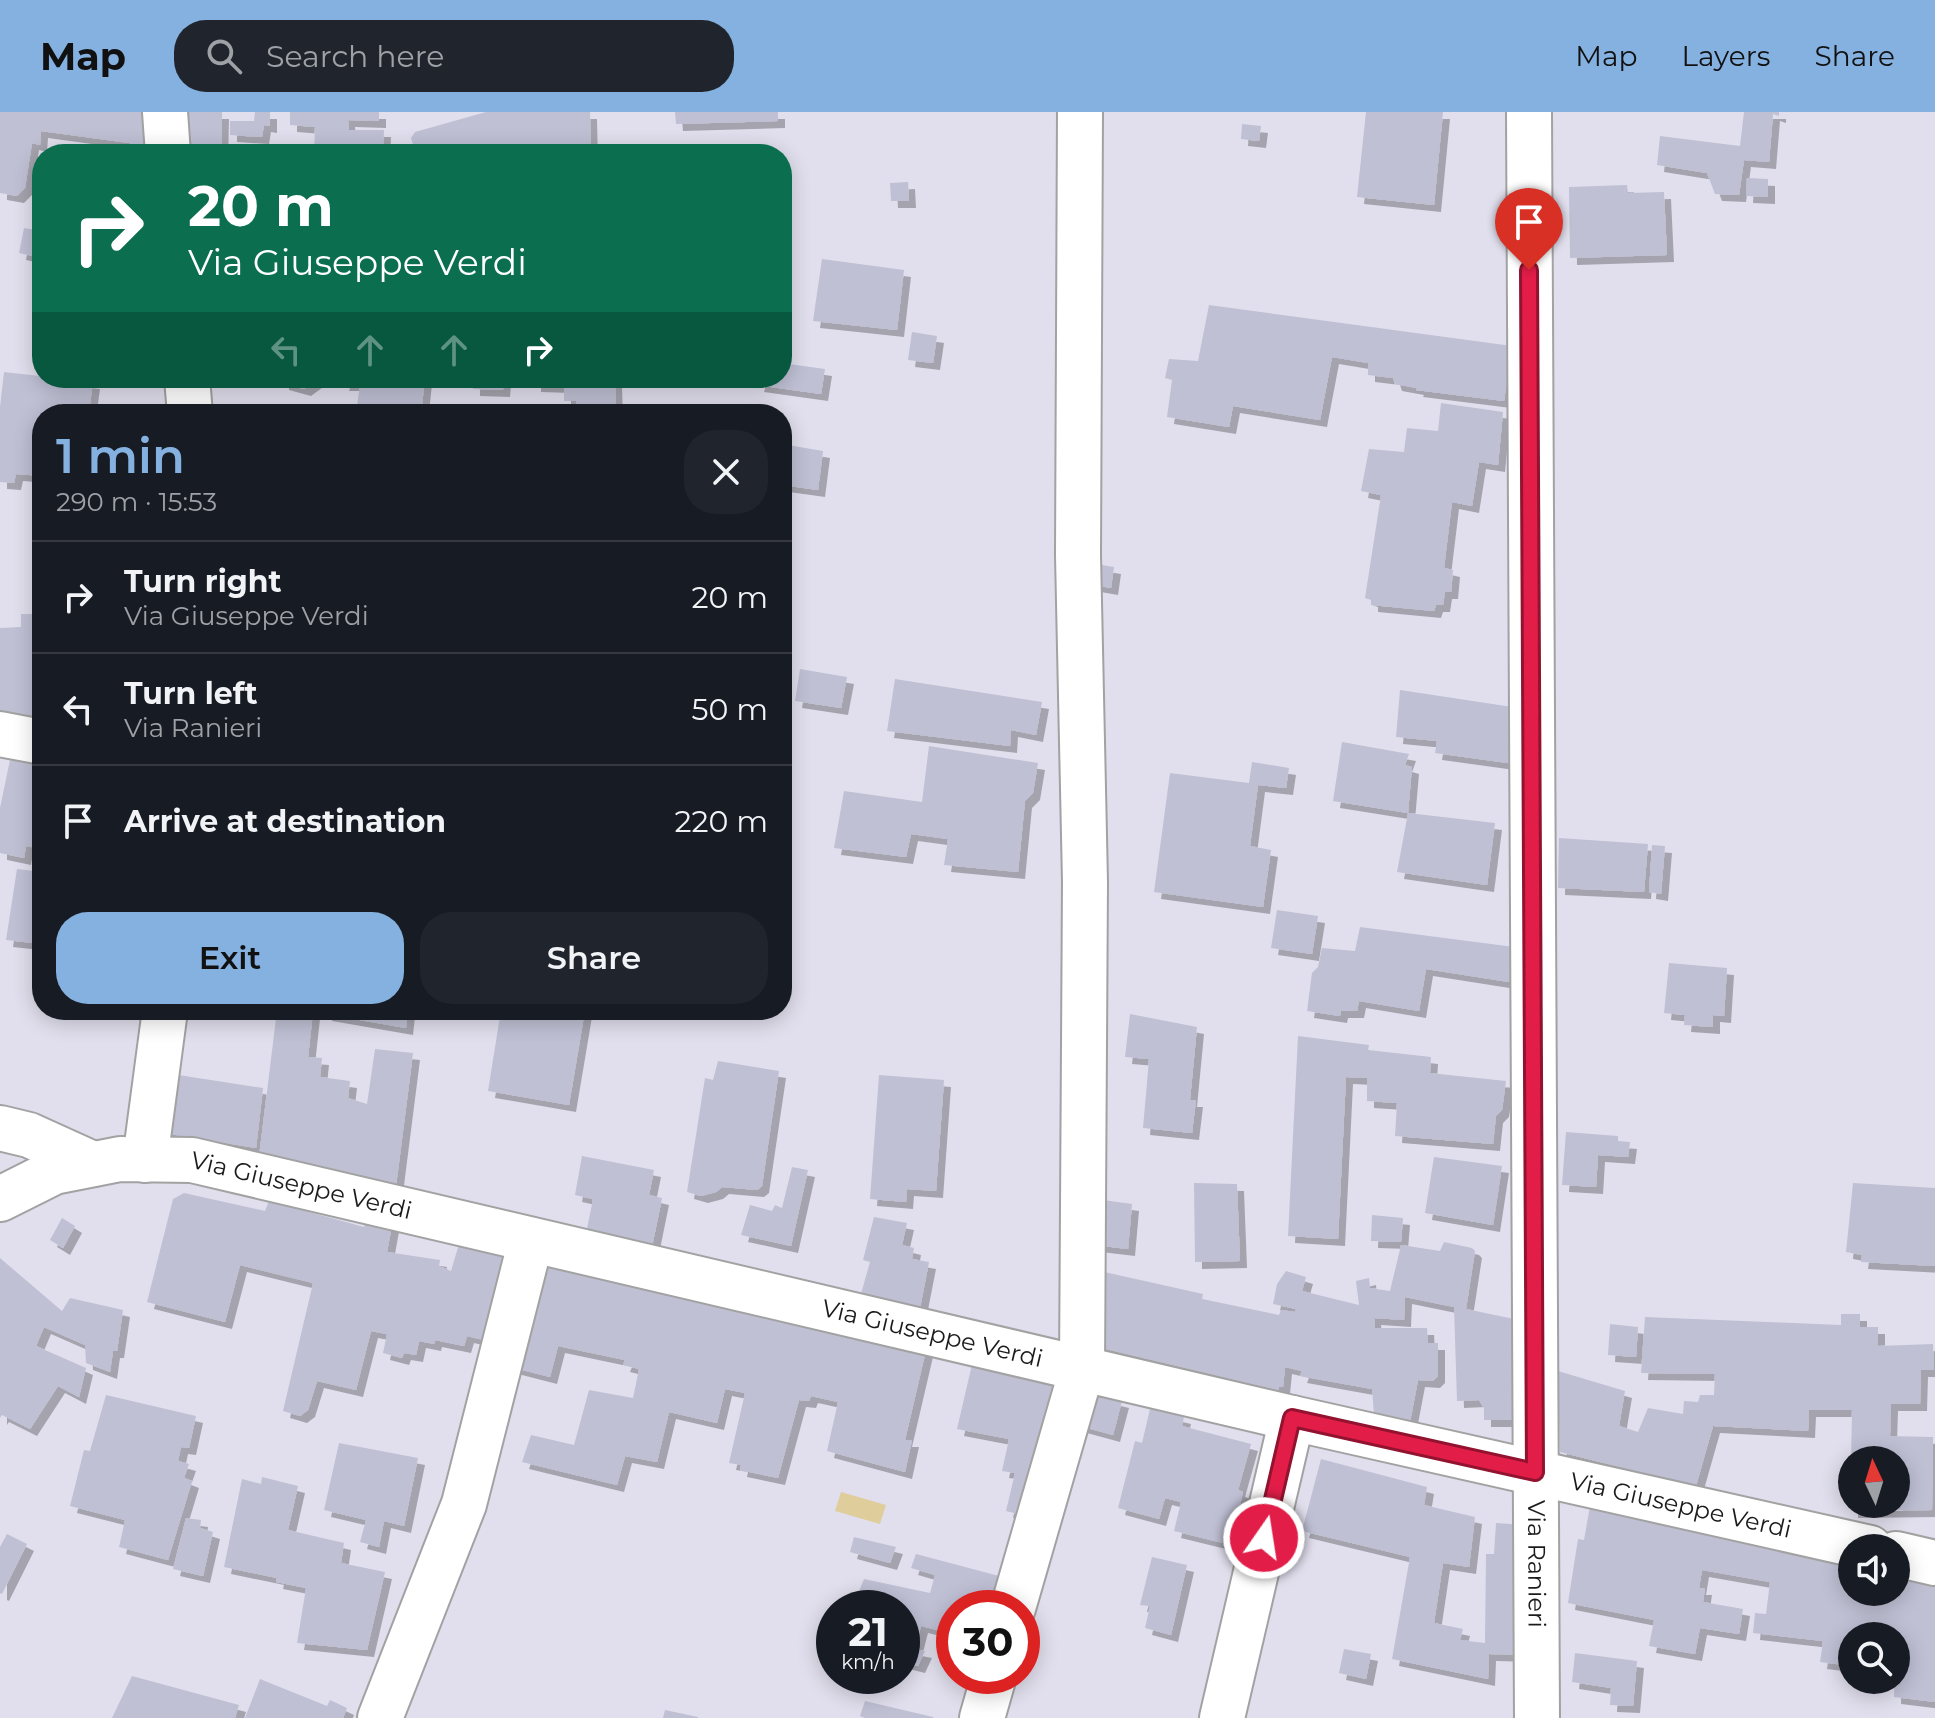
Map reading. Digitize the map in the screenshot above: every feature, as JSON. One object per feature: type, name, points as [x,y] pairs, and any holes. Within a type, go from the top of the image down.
[{"type":"street","points":[[165,112],[167,144]]},
{"type":"street","points":[[1018,1590],[1082,1369],[1085,882],[1078,555],[1080,112]]},
{"type":"street","name":"Via Ranieri","points":[[1529,112],[1537,1718]]},
{"type":"street","points":[[0,734],[32,740]]},
{"type":"street","points":[[145,1160],[164,1020]]},
{"type":"street","points":[[0,1128],[29,1135],[93,1164]]},
{"type":"street","name":"Via Giuseppe Verdi","points":[[0,1199],[54,1172],[93,1164],[120,1159],[192,1160],[1292,1418],[1838,1541]]},
{"type":"street","points":[[380,1718],[464,1504],[531,1240]]},
{"type":"street","points":[[1222,1718],[1292,1418]]},
{"type":"street","points":[[1910,1557],[1935,1563]]},
{"type":"street","points":[[982,1718],[989,1694]]},
{"type":"shaded area","points":[[841,1492],[886,1505],[880,1524],[835,1511]]},
{"type":"building","points":[[0,112],[150,112],[151,144],[41,131],[40,144],[32,143],[25,188],[17,196],[0,193]]},
{"type":"building","points":[[186,112],[222,112],[221,144],[188,144]]},
{"type":"building","points":[[255,112],[270,112],[270,126],[264,125],[262,137],[230,135],[230,121],[254,121]]},
{"type":"building","points":[[290,112],[379,112],[379,121],[348,120],[349,130],[384,130],[383,144],[314,144],[315,127],[290,125]]},
{"type":"building","points":[[486,112],[590,112],[591,144],[413,144],[411,138],[415,132]]},
{"type":"building","points":[[675,112],[778,112],[778,121],[676,124]]},
{"type":"building","points":[[1366,112],[1443,112],[1434,205],[1357,197]]},
{"type":"building","points":[[1744,112],[1779,112],[1779,116],[1773,114],[1769,162],[1744,160],[1739,195],[1715,194],[1707,173],[1657,165],[1660,136],[1740,146]]},
{"type":"building","points":[[1242,124],[1261,126],[1259,141],[1241,139]]},
{"type":"building","points":[[1747,178],[1768,179],[1768,197],[1746,196]]},
{"type":"building","points":[[908,182],[909,201],[891,201],[890,183]]},
{"type":"building","points":[[1627,185],[1628,193],[1664,192],[1667,255],[1570,258],[1569,187]]},
{"type":"building","points":[[24,228],[32,229],[32,256],[19,253]]},
{"type":"building","points":[[822,259],[904,270],[897,330],[813,321]]},
{"type":"building","points":[[1209,305],[1512,346],[1504,401],[1416,390],[1395,384],[1393,378],[1368,375],[1368,363],[1332,357],[1320,420],[1233,406],[1229,427],[1167,417],[1172,380],[1165,378],[1169,359],[1198,361]]},
{"type":"building","points":[[912,332],[937,336],[933,363],[908,360]]},
{"type":"building","points":[[792,364],[825,369],[821,394],[778,388],[792,388]]},
{"type":"building","points":[[4,372],[32,375],[32,388],[92,388],[90,404],[32,404],[32,475],[16,474],[14,483],[0,482],[0,407]]},
{"type":"building","points":[[359,388],[424,388],[422,404],[357,404]]},
{"type":"building","points":[[473,388],[503,388],[503,390]]},
{"type":"building","points":[[564,388],[615,388],[616,404],[564,401]]},
{"type":"building","points":[[1441,403],[1503,412],[1498,465],[1479,462],[1472,506],[1452,502],[1444,568],[1453,570],[1451,592],[1445,592],[1443,605],[1436,605],[1434,611],[1371,605],[1371,600],[1365,598],[1381,495],[1361,491],[1369,449],[1404,452],[1407,428],[1438,431]]},
{"type":"building","points":[[792,446],[823,451],[818,490],[792,486]]},
{"type":"building","points":[[1096,564],[1114,567],[1111,588],[1094,585]]},
{"type":"building","points":[[21,614],[32,614],[32,727],[0,721],[0,628],[21,627]]},
{"type":"building","points":[[800,669],[847,677],[841,708],[795,701]]},
{"type":"building","points":[[895,679],[1042,702],[1036,735],[1011,730],[1010,746],[887,731]]},
{"type":"building","points":[[1400,690],[1519,708],[1515,764],[1435,753],[1437,741],[1396,737]]},
{"type":"building","points":[[1342,742],[1409,754],[1405,765],[1412,767],[1408,813],[1333,801]]},
{"type":"building","points":[[929,746],[1038,763],[1033,793],[1025,801],[1018,872],[944,865],[948,839],[911,834],[906,857],[834,848],[844,791],[922,802]]},
{"type":"building","points":[[10,760],[32,764],[32,847],[26,846],[24,858],[0,853],[0,808]]},
{"type":"building","points":[[1252,762],[1289,768],[1286,788],[1258,785],[1250,846],[1271,850],[1263,907],[1154,892],[1170,773],[1249,783]]},
{"type":"building","points":[[1408,813],[1495,823],[1487,885],[1397,872]]},
{"type":"building","points":[[1559,838],[1648,844],[1644,892],[1558,888]]},
{"type":"building","points":[[1652,845],[1665,846],[1661,894],[1649,892]]},
{"type":"building","points":[[17,869],[32,871],[32,943],[6,940]]},
{"type":"building","points":[[1277,910],[1318,916],[1312,954],[1271,948]]},
{"type":"building","points":[[1360,927],[1514,947],[1509,982],[1426,969],[1419,1011],[1359,1001],[1357,1011],[1341,1011],[1340,1016],[1307,1011],[1312,973],[1318,967],[1322,948],[1355,951]]},
{"type":"building","points":[[1669,963],[1727,968],[1724,1016],[1713,1015],[1713,1027],[1684,1025],[1685,1015],[1664,1013]]},
{"type":"building","points":[[1130,1014],[1197,1027],[1190,1100],[1196,1100],[1192,1133],[1143,1128],[1149,1059],[1125,1057]]},
{"type":"building","points":[[276,1020],[312,1020],[308,1057],[322,1058],[320,1077],[350,1081],[348,1098],[367,1104],[375,1049],[413,1053],[395,1194],[259,1157]]},
{"type":"building","points":[[360,1020],[407,1020],[406,1028]]},
{"type":"building","points":[[499,1020],[583,1020],[569,1105],[488,1091]]},
{"type":"building","points":[[1298,1036],[1369,1045],[1368,1050],[1431,1057],[1430,1073],[1506,1081],[1502,1110],[1496,1116],[1493,1144],[1395,1136],[1397,1103],[1367,1101],[1367,1078],[1346,1077],[1338,1239],[1288,1236]]},
{"type":"building","points":[[718,1061],[779,1071],[762,1186],[757,1190],[722,1187],[701,1196],[687,1192],[705,1078],[713,1080]]},
{"type":"building","points":[[172,1074],[263,1088],[256,1148],[164,1133]]},
{"type":"building","points":[[879,1075],[944,1080],[936,1191],[907,1189],[906,1202],[870,1199]]},
{"type":"building","points":[[1566,1132],[1618,1136],[1618,1141],[1630,1142],[1628,1157],[1598,1155],[1596,1187],[1562,1185]]},
{"type":"building","points":[[582,1156],[654,1170],[649,1195],[662,1198],[652,1247],[586,1234],[593,1199],[575,1195]]},
{"type":"building","points":[[1434,1157],[1502,1166],[1493,1225],[1425,1213]]},
{"type":"building","points":[[792,1167],[808,1170],[791,1246],[741,1235],[750,1205],[772,1211],[775,1205],[782,1208]]},
{"type":"building","points":[[1194,1183],[1237,1184],[1240,1261],[1195,1262]]},
{"type":"building","points":[[1853,1183],[1935,1188],[1935,1266],[1861,1262],[1862,1255],[1846,1252]]},
{"type":"building","points":[[184,1193],[265,1211],[269,1201],[364,1227],[366,1220],[392,1225],[387,1252],[440,1260],[439,1266],[451,1271],[459,1244],[521,1258],[496,1343],[467,1336],[464,1346],[435,1340],[434,1344],[419,1341],[416,1355],[404,1353],[402,1358],[383,1353],[387,1334],[371,1331],[356,1390],[317,1381],[308,1410],[300,1416],[283,1411],[313,1283],[240,1265],[225,1322],[147,1302],[173,1199]]},
{"type":"building","points":[[1096,1199],[1132,1204],[1128,1249],[1094,1245]]},
{"type":"building","points":[[1372,1215],[1403,1218],[1401,1242],[1371,1241]]},
{"type":"building","points":[[874,1217],[907,1223],[902,1245],[914,1248],[912,1259],[929,1262],[920,1308],[861,1294],[870,1262],[863,1260]]},
{"type":"building","points":[[62,1218],[75,1226],[63,1248],[50,1240]]},
{"type":"building","points":[[1444,1242],[1475,1251],[1466,1309],[1514,1319],[1514,1420],[1484,1420],[1484,1408],[1479,1400],[1457,1401],[1454,1307],[1405,1297],[1404,1320],[1374,1318],[1375,1328],[1427,1328],[1428,1343],[1438,1343],[1438,1376],[1433,1381],[1418,1380],[1410,1422],[1374,1414],[1372,1389],[1300,1376],[1302,1371],[1285,1367],[1283,1387],[1278,1390],[1089,1345],[1100,1271],[1203,1294],[1202,1299],[1279,1315],[1281,1310],[1295,1312],[1296,1309],[1273,1304],[1277,1284],[1286,1271],[1306,1277],[1302,1291],[1359,1305],[1356,1281],[1369,1278],[1370,1288],[1390,1291],[1401,1245],[1440,1251]]},
{"type":"building","points":[[0,1258],[62,1311],[70,1298],[123,1310],[117,1351],[113,1351],[110,1372],[86,1363],[85,1345],[44,1327],[36,1346],[86,1368],[79,1397],[58,1386],[30,1429],[2,1415],[0,1418]]},
{"type":"building","points":[[541,1262],[926,1350],[905,1440],[912,1440],[905,1472],[827,1451],[838,1402],[811,1396],[809,1401],[799,1400],[778,1478],[740,1470],[741,1465],[729,1463],[745,1393],[725,1389],[717,1423],[669,1412],[657,1462],[625,1456],[617,1485],[522,1462],[531,1435],[574,1445],[589,1390],[633,1398],[639,1369],[623,1365],[625,1360],[558,1346],[550,1377],[511,1367]]},
{"type":"building","points":[[1841,1314],[1860,1314],[1860,1327],[1878,1327],[1878,1346],[1933,1344],[1934,1370],[1921,1370],[1920,1404],[1891,1404],[1890,1436],[1933,1437],[1932,1510],[1910,1510],[1910,1446],[1851,1446],[1852,1410],[1809,1410],[1808,1431],[1713,1426],[1696,1486],[1560,1452],[1558,1371],[1625,1391],[1619,1426],[1638,1432],[1648,1408],[1683,1414],[1684,1401],[1698,1402],[1700,1395],[1714,1395],[1715,1374],[1641,1373],[1645,1317],[1841,1325]]},
{"type":"building","points":[[1610,1324],[1638,1327],[1636,1357],[1608,1355]]},
{"type":"building","points":[[973,1360],[1062,1382],[1034,1518],[1006,1511],[1015,1473],[1002,1471],[1009,1439],[957,1429]]},
{"type":"building","points":[[1089,1393],[1122,1401],[1113,1435],[1080,1426]]},
{"type":"building","points":[[106,1395],[196,1416],[189,1448],[181,1447],[178,1461],[189,1464],[184,1478],[192,1481],[168,1560],[119,1547],[125,1520],[70,1506],[84,1450],[90,1451]]},
{"type":"building","points":[[1150,1409],[1184,1417],[1182,1426],[1251,1444],[1238,1490],[1243,1492],[1231,1545],[1174,1531],[1181,1502],[1165,1498],[1159,1519],[1118,1508],[1135,1441],[1142,1443]]},
{"type":"building","points":[[339,1443],[418,1458],[404,1526],[384,1521],[379,1547],[360,1542],[366,1520],[324,1510]]},
{"type":"building","points":[[1321,1459],[1427,1487],[1424,1505],[1475,1517],[1469,1567],[1443,1563],[1434,1623],[1463,1629],[1460,1640],[1485,1643],[1486,1554],[1494,1554],[1496,1523],[1525,1525],[1528,1655],[1489,1654],[1488,1679],[1392,1659],[1410,1557],[1302,1531]]},
{"type":"building","points":[[262,1477],[298,1486],[288,1530],[344,1543],[341,1563],[385,1572],[367,1650],[297,1643],[306,1588],[276,1582],[277,1578],[224,1567],[242,1479],[261,1484]]},
{"type":"building","points":[[1590,1506],[1838,1560],[1838,1606],[1910,1606],[1910,1575],[1935,1581],[1935,1702],[1894,1697],[1894,1694],[1910,1694],[1910,1622],[1838,1622],[1838,1664],[1820,1662],[1823,1641],[1753,1633],[1755,1613],[1766,1614],[1770,1582],[1702,1570],[1699,1588],[1705,1588],[1703,1602],[1743,1609],[1739,1634],[1700,1628],[1695,1654],[1649,1646],[1654,1620],[1568,1603],[1578,1539],[1584,1540]]},
{"type":"building","points":[[186,1518],[201,1520],[200,1528],[213,1532],[203,1576],[173,1569]]},
{"type":"building","points":[[7,1534],[27,1544],[2,1594],[0,1547]]},
{"type":"building","points":[[854,1537],[896,1547],[890,1563],[850,1552]]},
{"type":"building","points":[[916,1554],[1003,1577],[1005,1590],[936,1590],[936,1630],[921,1626],[920,1630],[920,1591],[930,1593],[935,1575],[911,1568]]},
{"type":"building","points":[[1152,1557],[1187,1565],[1171,1635],[1145,1628],[1150,1606],[1140,1605]]},
{"type":"building","points":[[864,1579],[916,1590],[859,1590]]},
{"type":"building","points":[[1344,1649],[1371,1654],[1366,1679],[1339,1673]]},
{"type":"building","points":[[1575,1653],[1637,1661],[1633,1706],[1610,1705],[1611,1688],[1572,1682]]},
{"type":"building","points":[[132,1676],[239,1705],[235,1718],[112,1718]]},
{"type":"building","points":[[260,1679],[327,1706],[330,1700],[347,1708],[343,1718],[245,1718]]},
{"type":"building","points":[[865,1701],[933,1718],[865,1718],[860,1716]]},
{"type":"building","points":[[665,1710],[698,1717],[698,1718],[663,1718]]},
{"type":"route","points":[[1264,1538],[1292,1418],[1535,1472],[1529,270]]}]
